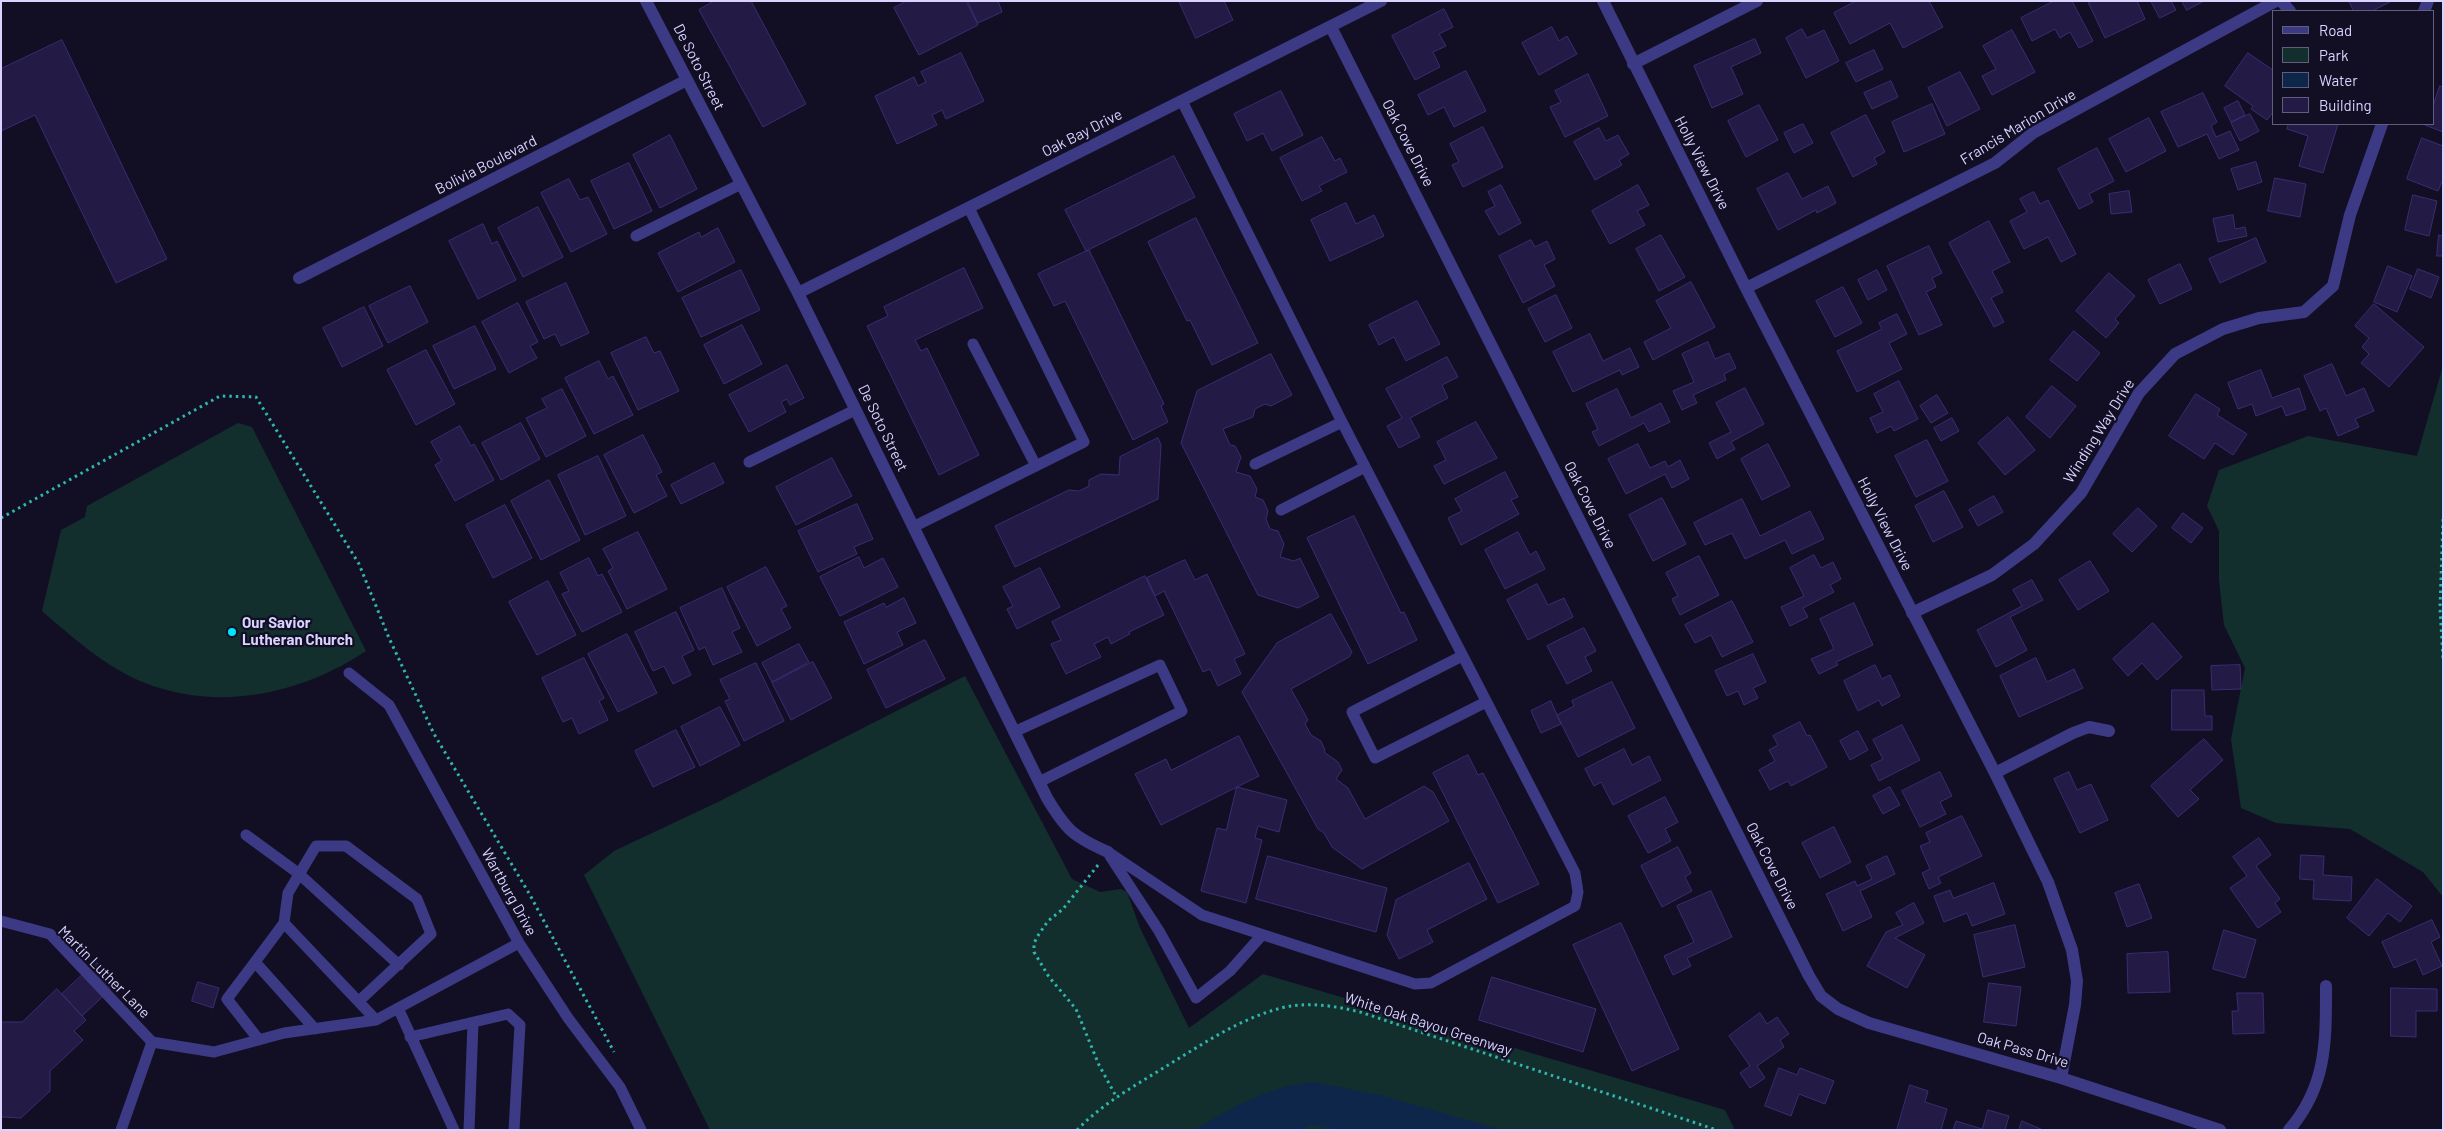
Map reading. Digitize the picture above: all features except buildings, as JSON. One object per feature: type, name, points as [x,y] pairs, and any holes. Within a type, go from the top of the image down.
[{"type":"street","name":"De Soto Street","points":[[646,1],[798,294],[1014,732],[1059,819],[1079,839],[1108,852]]},
{"type":"street","name":"Oak Bay Drive","points":[[798,294],[1382,1]]},
{"type":"street","name":"Holly View Drive","points":[[1603,1],[1746,288],[1995,773],[2048,882],[2072,950],[2077,981],[2075,1005],[2061,1078]]},
{"type":"street","points":[[1633,64],[1757,1]]},
{"type":"street","name":"Francis Marion Drive","points":[[1746,288],[1995,163],[2033,133],[2276,1]]},
{"type":"street","name":"Oak Cove Drive","points":[[1332,27],[1795,949],[1821,996]]},
{"type":"street","name":"Bolivia Boulevard","points":[[298,278],[687,80]]},
{"type":"street","name":"Winding Way Drive","points":[[1912,613],[1992,575],[2034,544],[2082,493],[2139,392],[2175,354],[2223,329],[2259,318],[2304,312],[2334,286],[2350,215],[2382,125]]},
{"type":"street","points":[[1995,773],[2073,733],[2089,727],[2109,731]]},
{"type":"street","points":[[2288,1130],[2309,1102],[2319,1079],[2326,1037],[2326,986]]},
{"type":"street","name":"Oak Pass Drive","points":[[1821,996],[1838,1009],[1869,1023],[2061,1078],[2220,1130]]},
{"type":"lane","points":[[1108,852],[1202,915],[1415,984],[1431,983],[1575,906],[1578,892],[1575,873],[1342,422],[1182,101]]},
{"type":"lane","points":[[636,236],[741,184]]},
{"type":"lane","points":[[914,527],[1084,442],[969,208]]},
{"type":"lane","points":[[973,344],[1036,466]]},
{"type":"lane","points":[[749,462],[855,410]]},
{"type":"lane","points":[[1255,464],[1342,422]]},
{"type":"lane","points":[[1281,510],[1365,467]]},
{"type":"lane","points":[[1462,656],[1352,712],[1375,758],[1486,702]]},
{"type":"lane","points":[[1014,732],[1160,665],[1182,711],[1039,782]]},
{"type":"lane","name":"Wartburg Drive","points":[[349,673],[390,705],[519,943],[568,1018],[620,1087],[641,1130]]},
{"type":"lane","points":[[246,835],[298,873],[399,965]]},
{"type":"lane","points":[[259,1040],[227,999],[284,923],[288,893],[298,873],[316,846],[346,846],[416,899],[431,934],[359,1002]]},
{"type":"lane","points":[[1108,852],[1159,931],[1196,998],[1230,971],[1262,935]]},
{"type":"lane","name":"Martin Luther Lane","points":[[1,921],[50,934],[152,1042]]},
{"type":"lane","points":[[284,923],[376,1020]]},
{"type":"lane","points":[[121,1130],[152,1042],[214,1052],[259,1040],[376,1020],[519,943]]},
{"type":"lane","points":[[255,962],[315,1029]]},
{"type":"lane","points":[[398,1008],[454,1130]]},
{"type":"lane","points":[[410,1037],[508,1014],[520,1025],[514,1130]]},
{"type":"lane","points":[[469,1130],[473,1023]]},
{"type":"path","points":[[2443,519],[2440,608],[2443,658]]},
{"type":"path","points":[[1108,852],[1063,909],[1048,921],[1034,944],[1034,952],[1049,977],[1076,1009],[1099,1065],[1116,1098]]},
{"type":"path","name":"White Oak Bayou Greenway","points":[[1077,1130],[1092,1114],[1210,1039],[1252,1017],[1286,1007],[1315,1004],[1360,1012],[1716,1130]]},
{"type":"green space","points":[[2443,366],[2443,897],[2423,872],[2350,829],[2276,823],[2241,808],[2231,739],[2245,668],[2224,625],[2219,580],[2219,531],[2207,506],[2219,470],[2308,436],[2417,456]]},
{"type":"green space","points":[[238,423],[252,427],[366,651],[341,666],[315,678],[287,688],[259,694],[231,697],[173,692],[145,683],[117,669],[90,651],[42,611],[61,530],[85,517],[87,506]]},
{"type":"green space","points":[[965,676],[1072,879],[1100,892],[1121,889],[1127,892],[1140,928],[1189,1028],[1263,974],[1725,1110],[1735,1130],[710,1130],[584,875],[614,851],[718,802]]},
{"type":"water","points":[[1313,1082],[1380,1095],[1502,1130],[1341,1130],[1311,1125],[1299,1130],[1194,1130],[1265,1093],[1280,1088]]},
{"type":"place","name":"Our Savior Lutheran Church","points":[[232,632]]}]
